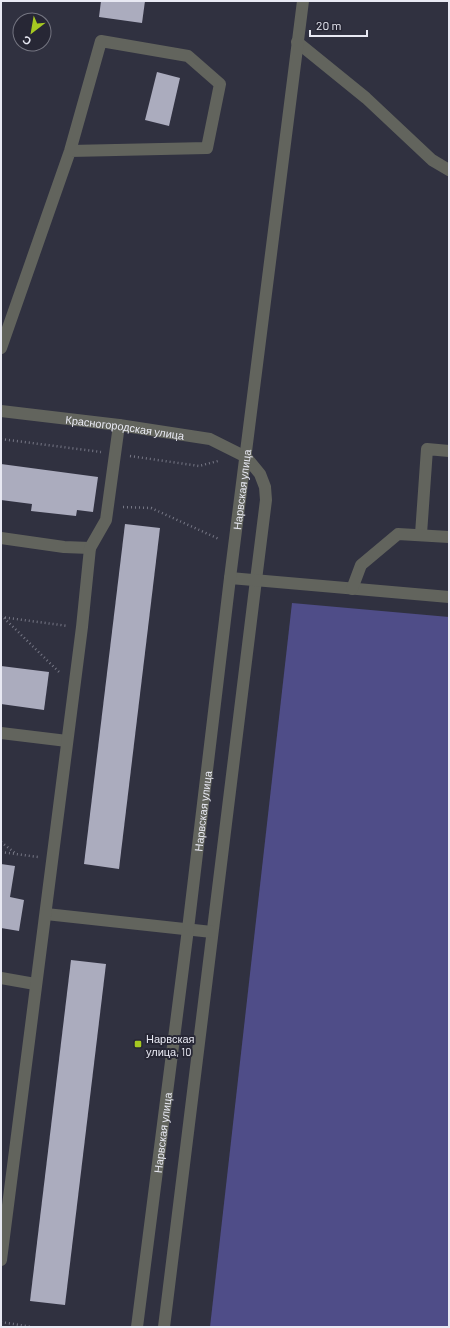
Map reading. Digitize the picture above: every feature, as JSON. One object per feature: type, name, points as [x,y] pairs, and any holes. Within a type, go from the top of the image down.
[{"type":"street","points":[[246,457],[303,1]]},
{"type":"street","points":[[1,348],[70,151],[101,41],[188,56],[220,84],[207,148],[70,151]]},
{"type":"street","points":[[298,42],[366,98],[432,160],[449,170]]},
{"type":"street","name":"Красногородская улица","points":[[1,411],[119,425],[210,439],[246,457]]},
{"type":"street","points":[[1,1260],[82,628],[90,548],[106,520],[119,425]]},
{"type":"street","points":[[422,534],[427,449],[449,451]]},
{"type":"street","name":"Нарвская улица","points":[[137,1327],[188,930],[246,457]]},
{"type":"street","name":"Нарвская улица","points":[[164,1327],[266,500],[265,487],[260,474],[246,457]]},
{"type":"street","points":[[352,589],[361,565],[398,534],[422,534],[449,537]]},
{"type":"street","points":[[1,538],[64,547],[90,548]]},
{"type":"street","points":[[230,578],[449,597]]},
{"type":"street","points":[[1,733],[67,742]]},
{"type":"street","points":[[46,914],[212,932]]},
{"type":"street","points":[[1,978],[36,984]]},
{"type":"path","points":[[108,506],[151,508],[234,546]]},
{"type":"path","points":[[3,618],[82,628]]},
{"type":"path","points":[[3,618],[74,687]]},
{"type":"path","points":[[1,842],[16,854]]},
{"type":"path","points":[[1,852],[52,859]]},
{"type":"path","points":[[1,1322],[32,1327]]},
{"type":"shaded area","points":[[292,603],[449,617],[449,1327],[210,1327]]},
{"type":"building","points":[[101,1],[145,1],[142,23],[99,17]]},
{"type":"building","points":[[157,72],[180,78],[169,126],[145,120]]},
{"type":"building","points":[[1,464],[98,477],[93,512],[77,510],[76,516],[31,511],[32,504],[1,500]]},
{"type":"building","points":[[125,524],[160,528],[119,869],[84,864]]},
{"type":"building","points":[[1,666],[49,672],[44,710],[1,704]]},
{"type":"building","points":[[1,864],[15,866],[10,897],[24,900],[19,931],[1,928]]},
{"type":"building","points":[[71,960],[106,964],[65,1305],[30,1301]]},
{"type":"place","name":"Нарвская улица, 10","points":[[138,1044]]}]
